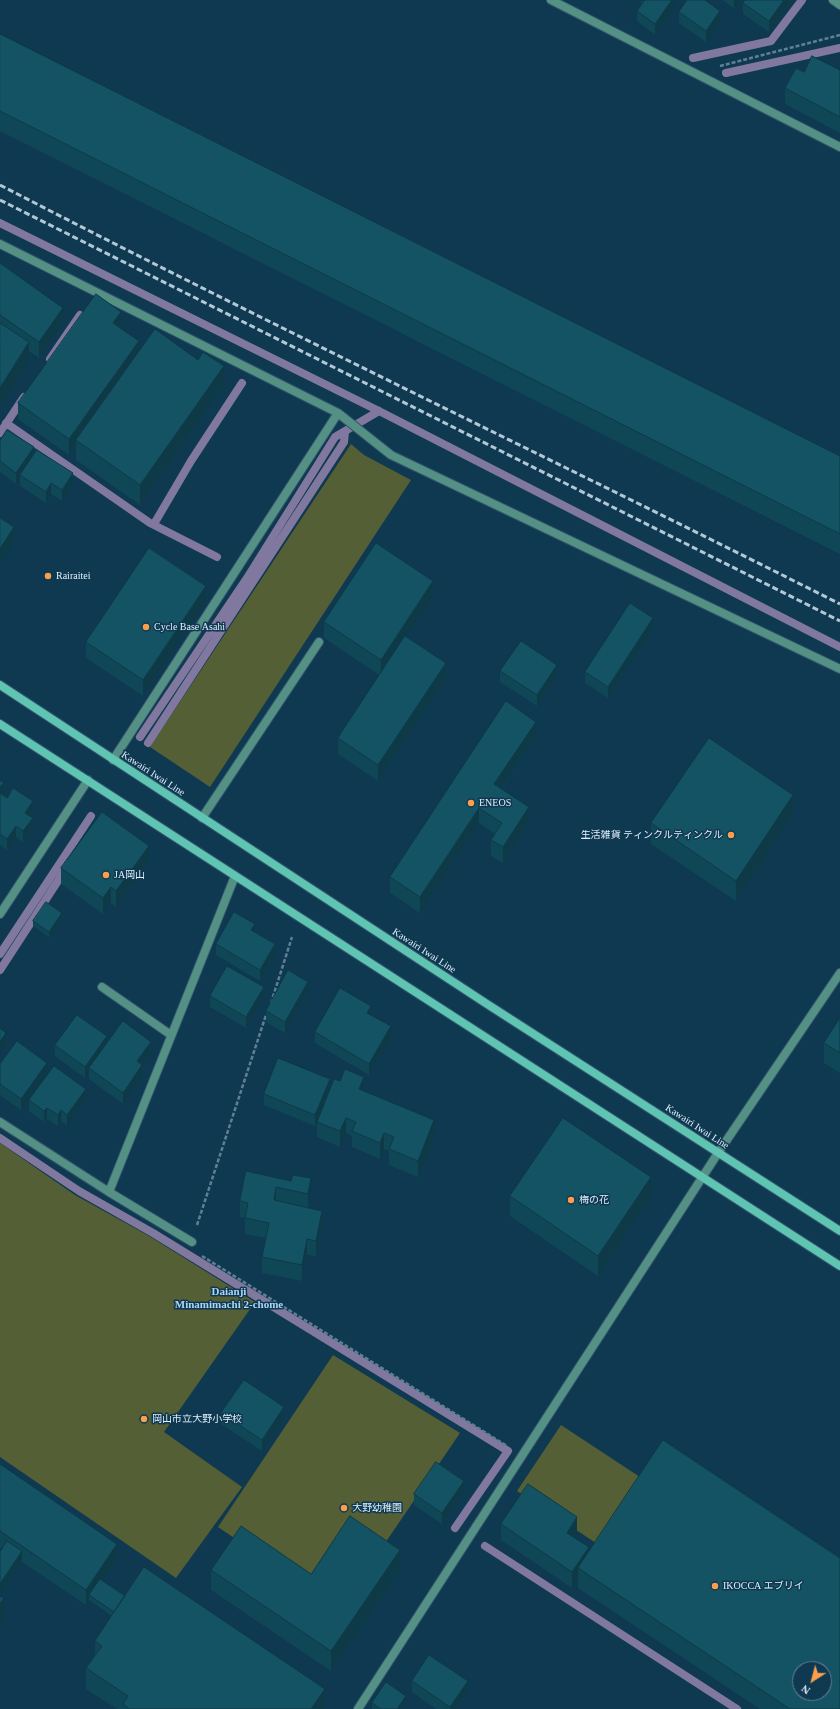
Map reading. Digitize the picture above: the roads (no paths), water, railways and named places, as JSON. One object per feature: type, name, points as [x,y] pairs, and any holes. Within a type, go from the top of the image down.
[{"type":"main road","name":"Kawairi Iwai Line","points":[[0,685],[500,1013],[840,1232]]},
{"type":"main road","points":[[0,724],[840,1266]]},
{"type":"street","points":[[551,0],[840,148]]},
{"type":"street","points":[[833,0],[840,5]]},
{"type":"street","points":[[0,244],[341,416],[391,455],[840,669]]},
{"type":"street","points":[[113,760],[341,416]]},
{"type":"street","points":[[202,818],[319,642]]},
{"type":"street","points":[[0,914],[88,780]]},
{"type":"street","points":[[109,1192],[235,876]]},
{"type":"street","points":[[358,1709],[718,1153],[840,973]]},
{"type":"street","points":[[102,987],[171,1035]]},
{"type":"street","points":[[0,1122],[109,1192],[192,1242]]},
{"type":"waterway","points":[[693,58],[771,41],[802,0]]},
{"type":"waterway","points":[[726,73],[840,48]]},
{"type":"waterway","points":[[0,223],[379,411],[840,647]]},
{"type":"waterway","points":[[50,359],[80,315]]},
{"type":"waterway","points":[[154,524],[191,461],[242,383]]},
{"type":"waterway","points":[[0,433],[24,397]]},
{"type":"waterway","points":[[140,737],[247,578],[335,437],[379,411]]},
{"type":"waterway","points":[[6,423],[150,523],[217,557]]},
{"type":"waterway","points":[[148,743],[344,442],[345,432]]},
{"type":"waterway","points":[[0,954],[91,816]]},
{"type":"waterway","points":[[0,970],[67,867]]},
{"type":"waterway","points":[[0,1138],[79,1191],[153,1233],[508,1451],[455,1528]]},
{"type":"waterway","points":[[485,1546],[737,1709]]},
{"type":"railway","points":[[0,185],[314,344],[840,604]]},
{"type":"railway","points":[[0,200],[840,621]]},
{"type":"place","name":"Rairaitei","points":[[48,576]]},
{"type":"place","name":"Cycle Base Asahi","points":[[146,627]]},
{"type":"place","name":"ENEOS","points":[[471,803]]},
{"type":"place","name":"生活雑貨 ティンクルティンクル","points":[[731,835]]},
{"type":"place","name":"JA岡山","points":[[106,875]]},
{"type":"place","name":"梅の花","points":[[571,1200]]},
{"type":"place","name":"岡山市立大野小学校","points":[[144,1419]]},
{"type":"place","name":"大野幼稚園","points":[[344,1508]]},
{"type":"place","name":"IKOCCA エブリイ","points":[[715,1586]]},
{"type":"district","name":"Daianji Minamimachi 2-chome","points":[[229,1298]]}]
